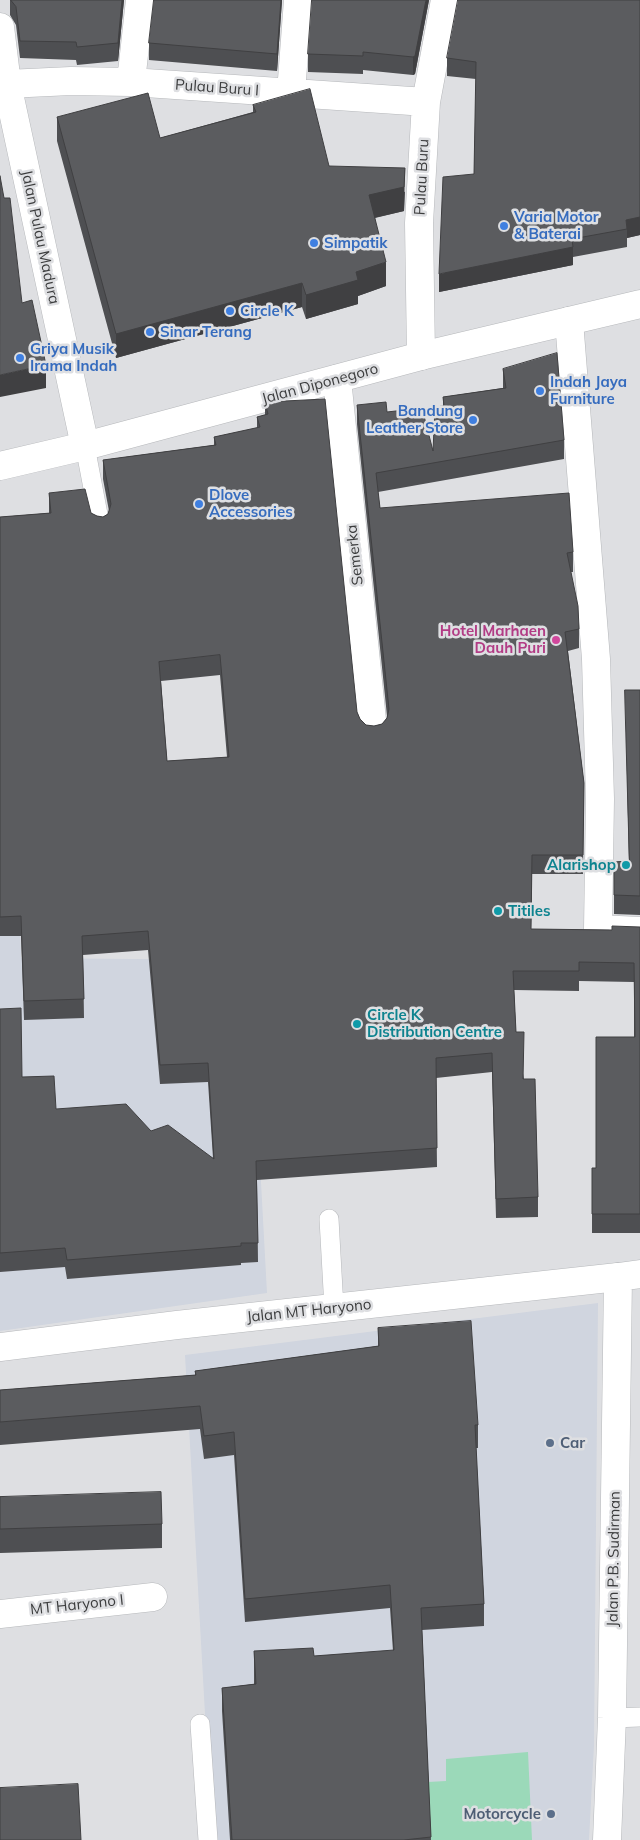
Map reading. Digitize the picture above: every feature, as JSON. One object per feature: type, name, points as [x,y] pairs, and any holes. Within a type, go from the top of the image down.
[{"type":"street","points":[[131,82],[140,0]]},
{"type":"street","points":[[291,93],[298,0]]},
{"type":"street","name":"Pulau Buru","points":[[421,356],[420,223],[426,102],[445,0]]},
{"type":"street","name":"Jalan Pulau Madura","points":[[0,27],[7,84],[85,446]]},
{"type":"street","name":"Pulau Buru I","points":[[7,84],[71,81],[131,82],[426,102]]},
{"type":"street","name":"Jalan Diponegoro","points":[[0,466],[85,446],[421,356],[640,304]]},
{"type":"street","points":[[569,322],[596,659],[600,799],[598,929],[640,931]]},
{"type":"street","name":"Semerka","points":[[337,379],[372,730]]},
{"type":"street","name":"Jalan MT Haryono","points":[[0,1347],[177,1325],[629,1276]]},
{"type":"street","name":"Jalan P.B. Sudirman","points":[[607,1840],[629,1276]]},
{"type":"street","name":"MT Haryono I","points":[[0,1614],[153,1597]]},
{"type":"lane","points":[[85,446],[100,525]]},
{"type":"lane","points":[[329,1219],[334,1308]]},
{"type":"lane","points":[[612,1718],[640,1717]]},
{"type":"lane","points":[[200,1724],[208,1840]]},
{"type":"shaded area","points":[[0,803],[17,817],[21,958],[249,960],[267,1293],[0,1331]]},
{"type":"shaded area","points":[[598,1303],[594,1745],[589,1840],[212,1840],[185,1355]]},
{"type":"green space","points":[[528,1752],[532,1840],[430,1840],[428,1782],[446,1781],[446,1759]]},
{"type":"building","points":[[11,0],[122,0],[118,43],[77,47],[76,42],[20,41],[16,7]]},
{"type":"building","points":[[154,0],[281,0],[277,54],[149,43]]},
{"type":"building","points":[[312,0],[426,0],[415,56],[363,52],[363,56],[308,54]]},
{"type":"building","points":[[458,0],[640,0],[640,217],[626,220],[627,229],[572,239],[573,247],[439,274],[443,177],[474,174],[476,62],[447,58]]},
{"type":"building","points":[[310,89],[329,166],[405,168],[404,187],[369,195],[386,262],[356,272],[358,280],[306,295],[302,283],[116,334],[57,117],[148,93],[160,138],[256,112],[253,105]]},
{"type":"building","points":[[0,176],[4,198],[10,198],[22,303],[32,300],[46,365],[0,375]]},
{"type":"building","points":[[557,353],[564,440],[376,473],[380,508],[569,493],[573,552],[567,553],[578,606],[579,629],[565,632],[584,783],[583,855],[532,855],[531,929],[612,930],[612,926],[640,927],[640,1214],[592,1214],[592,1168],[596,1168],[596,1037],[635,1037],[634,963],[579,962],[579,971],[513,971],[516,1032],[524,1032],[523,1079],[535,1079],[538,1197],[496,1199],[492,1053],[436,1058],[437,1148],[256,1161],[258,1243],[241,1243],[241,1246],[67,1260],[65,1248],[0,1253],[0,1009],[21,1008],[22,1077],[54,1076],[56,1109],[126,1104],[151,1131],[168,1125],[214,1159],[208,1063],[160,1065],[148,931],[82,936],[84,999],[24,1001],[21,916],[0,917],[0,517],[51,513],[49,493],[85,489],[91,513],[103,517],[108,514],[111,504],[103,460],[216,445],[214,437],[260,427],[257,417],[268,414],[265,402],[325,399],[357,712],[360,719],[366,725],[382,724],[387,718],[389,709],[357,405],[386,402],[387,412],[422,408],[433,451],[435,407],[444,406],[443,397],[506,388],[503,369]],"holes":[[[220,655],[229,757],[167,761],[159,662]]]},
{"type":"building","points":[[625,690],[640,690],[640,896],[614,895],[614,862],[629,861]]},
{"type":"building","points":[[471,1321],[478,1425],[475,1425],[484,1604],[421,1608],[431,1837],[404,1840],[232,1840],[222,1688],[256,1684],[254,1651],[313,1648],[314,1656],[394,1650],[390,1585],[245,1599],[234,1432],[204,1436],[200,1406],[0,1422],[0,1390],[196,1375],[195,1371],[379,1346],[378,1328]]},
{"type":"building","points":[[161,1492],[162,1524],[0,1529],[0,1497]]},
{"type":"building","points":[[78,1784],[81,1840],[0,1840],[0,1788]]},
{"type":"place","name":"Varia Motor & Baterai","points":[[504,226]]},
{"type":"place","name":"Simpatik","points":[[314,243]]},
{"type":"place","name":"Circle K","points":[[230,311]]},
{"type":"place","name":"Sinar Terang","points":[[150,332]]},
{"type":"place","name":"Griya Musik Irama Indah","points":[[20,358]]},
{"type":"place","name":"Indah Jaya Furniture","points":[[540,391]]},
{"type":"place","name":"Bandung Leather Store","points":[[473,420]]},
{"type":"place","name":"Dlove Accessories","points":[[199,504]]},
{"type":"place","name":"Hotel Marhaen Dauh Puri","points":[[556,640]]},
{"type":"place","name":"Alarishop","points":[[626,865]]},
{"type":"place","name":"Titiles","points":[[498,911]]},
{"type":"place","name":"Circle K Distribution Centre","points":[[357,1024]]},
{"type":"place","name":"Car","points":[[550,1443]]},
{"type":"place","name":"Motorcycle","points":[[551,1814]]}]
